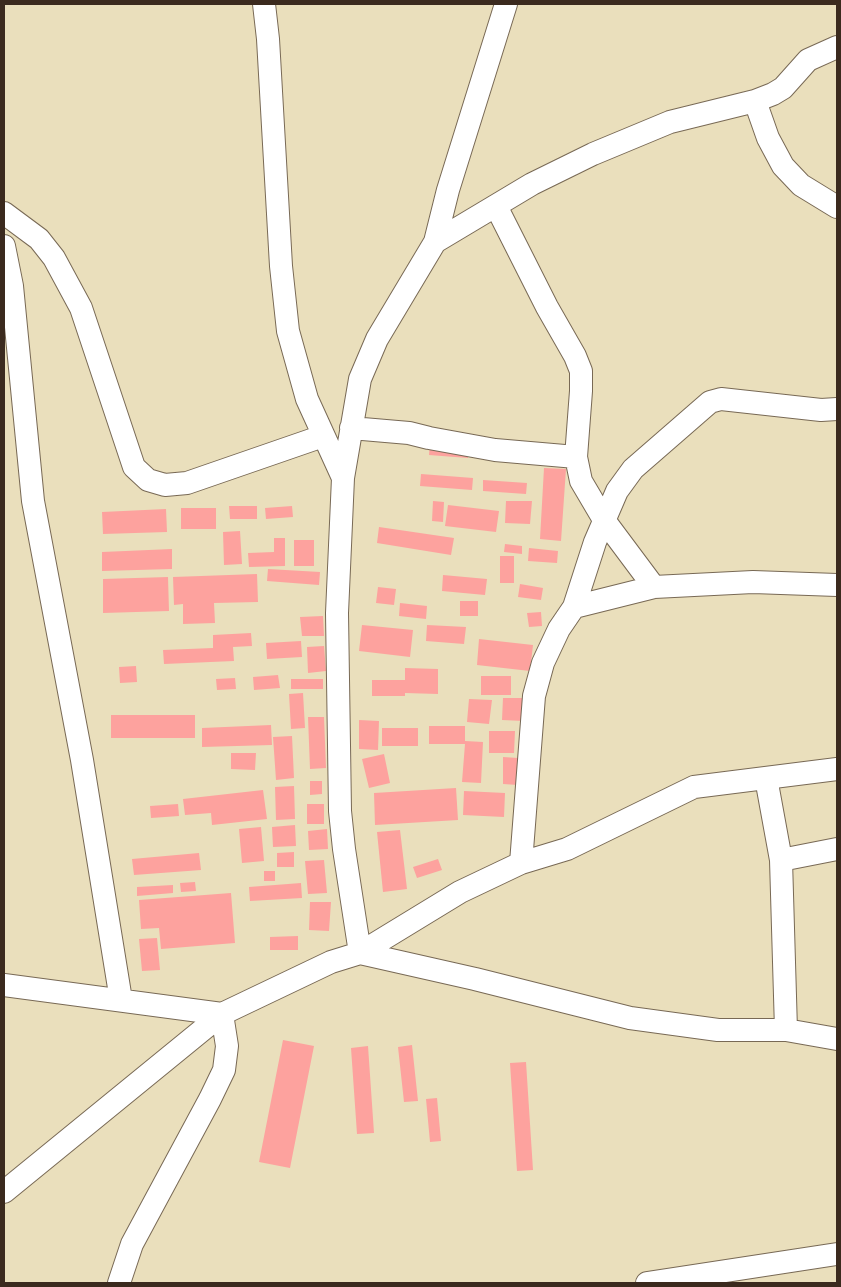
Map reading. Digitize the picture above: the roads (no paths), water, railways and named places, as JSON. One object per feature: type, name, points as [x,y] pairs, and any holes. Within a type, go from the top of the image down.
[{"type":"street","points":[[264,4],[268,39],[281,266],[288,330],[307,399],[343,478]]},
{"type":"street","points":[[360,953],[340,811],[336,613],[343,478],[360,379],[377,339],[436,242],[448,190],[506,4]]},
{"type":"street","points":[[436,242],[532,184],[593,154],[670,122],[755,101],[773,94],[783,88],[808,60],[837,47]]},
{"type":"street","points":[[755,101],[768,138],[783,166],[801,185],[837,207]]},
{"type":"street","points":[[496,206],[582,371],[576,458],[582,481],[604,520],[654,587]]},
{"type":"street","points":[[4,212],[40,239],[54,258],[84,317],[134,467],[148,480],[165,485],[187,483],[323,436]]},
{"type":"street","points":[[4,246],[12,286],[33,500],[82,760],[120,1000]]},
{"type":"street","points":[[521,863],[534,696],[543,663],[559,629],[574,607],[604,520],[617,491],[633,469],[710,402],[722,399],[821,410],[837,409]]},
{"type":"street","points":[[351,428],[409,433],[495,450],[576,458]]},
{"type":"street","points":[[574,607],[654,587],[753,582],[837,585]]},
{"type":"street","points":[[4,1192],[222,1014],[331,962],[360,953],[460,892],[521,863],[567,849],[694,787],[837,769]]},
{"type":"street","points":[[766,778],[781,860],[786,1030]]},
{"type":"street","points":[[781,860],[837,849]]},
{"type":"street","points":[[360,953],[476,979],[630,1018],[718,1030],[786,1030],[837,1039]]},
{"type":"street","points":[[4,985],[222,1014]]},
{"type":"street","points":[[119,1283],[132,1244],[224,1070],[227,1046],[222,1014]]},
{"type":"street","points":[[647,1283],[837,1254]]}]
